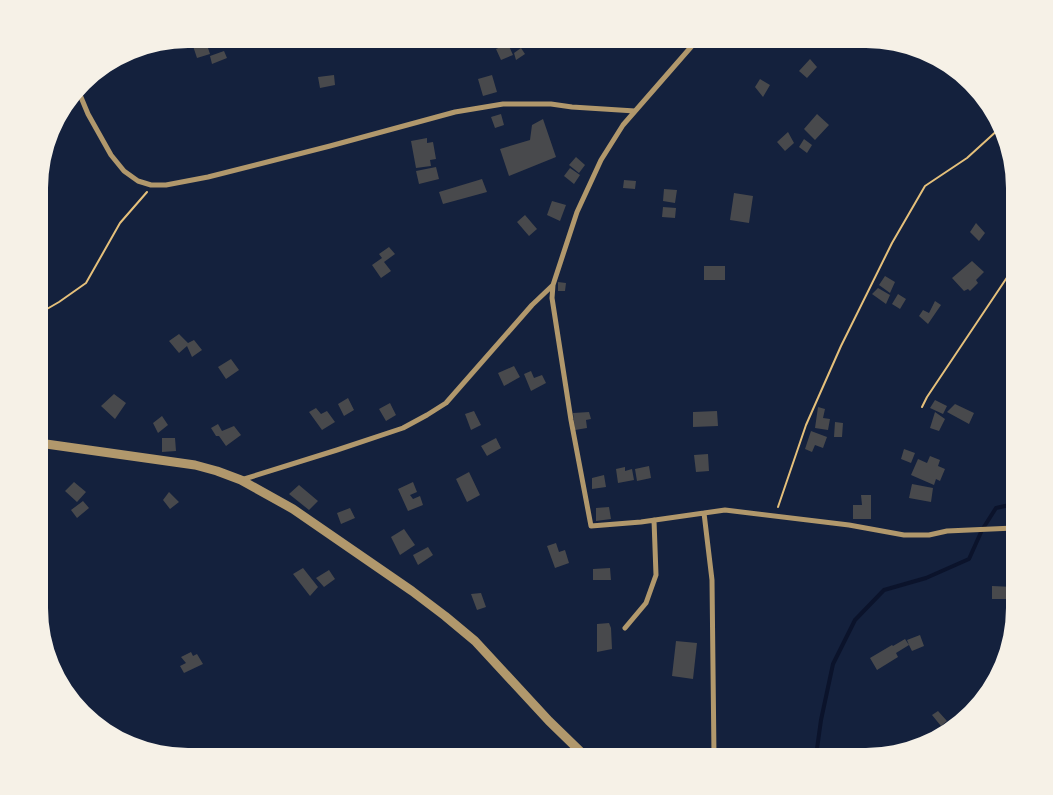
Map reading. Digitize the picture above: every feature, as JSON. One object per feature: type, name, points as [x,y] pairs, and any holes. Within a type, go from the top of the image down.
[{"type":"street","points":[[690,48],[623,125],[601,160],[577,212],[553,285],[552,298],[571,420],[592,526],[654,520],[724,510],[849,524],[904,535],[1005,529]]},
{"type":"street","points":[[81,97],[88,114],[111,155],[124,171],[138,180],[151,185],[166,185],[208,177],[454,112],[503,104],[551,104],[635,110]]},
{"type":"street","points":[[241,480],[403,428],[427,415],[446,403],[553,285]]},
{"type":"street","points":[[48,444],[195,465],[241,480],[293,509],[397,580],[475,641],[577,748]]},
{"type":"street","points":[[704,513],[712,580],[714,748]]},
{"type":"street","points":[[625,628],[646,603],[656,575],[654,520]]},
{"type":"path","points":[[776,516],[806,424],[837,355],[892,243],[925,186],[967,158],[994,133]]},
{"type":"path","points":[[48,308],[86,283],[120,223],[151,185]]},
{"type":"path","points":[[922,407],[1006,279]]},
{"type":"building","points":[[194,48],[208,48],[210,54],[197,58]]},
{"type":"building","points":[[510,48],[513,55],[501,60],[496,49]]},
{"type":"building","points":[[521,48],[525,54],[516,60],[514,53]]},
{"type":"building","points":[[224,51],[227,58],[212,64],[210,56]]},
{"type":"building","points":[[810,59],[817,67],[807,78],[799,71]]},
{"type":"building","points":[[334,75],[335,85],[320,88],[318,77]]},
{"type":"building","points":[[492,75],[497,92],[483,96],[478,79]]},
{"type":"building","points":[[760,79],[770,85],[763,97],[755,87]]},
{"type":"building","points":[[501,114],[504,125],[495,128],[491,117]]},
{"type":"building","points":[[817,114],[829,125],[815,140],[804,129]]},
{"type":"building","points":[[543,119],[556,157],[509,176],[500,149],[530,140],[532,125]]},
{"type":"building","points":[[788,132],[794,143],[785,151],[777,142]]},
{"type":"building","points":[[427,138],[427,143],[433,142],[436,159],[430,160],[431,166],[416,168],[411,141]]},
{"type":"building","points":[[804,139],[812,145],[807,153],[799,147]]},
{"type":"building","points":[[576,157],[585,165],[579,173],[569,165]]},
{"type":"building","points":[[436,167],[439,179],[419,184],[416,171]]},
{"type":"building","points":[[570,168],[580,175],[574,184],[564,176]]},
{"type":"building","points":[[482,179],[487,192],[443,204],[439,192]]},
{"type":"building","points":[[624,180],[636,181],[635,189],[623,188]]},
{"type":"building","points":[[664,189],[677,190],[675,203],[663,201]]},
{"type":"building","points":[[734,193],[753,196],[749,223],[730,220]]},
{"type":"building","points":[[552,201],[566,205],[560,221],[547,215]]},
{"type":"building","points":[[663,207],[676,208],[675,218],[662,217]]},
{"type":"building","points":[[525,215],[537,229],[529,236],[517,222]]},
{"type":"building","points":[[976,223],[985,233],[979,241],[970,232]]},
{"type":"building","points":[[389,247],[395,254],[384,262],[391,271],[381,278],[372,265],[382,258],[379,254]]},
{"type":"building","points":[[972,261],[984,272],[976,280],[978,283],[970,291],[968,289],[964,291],[952,278]]},
{"type":"building","points":[[704,266],[725,266],[725,280],[704,280]]},
{"type":"building","points":[[885,276],[895,282],[890,293],[879,285]]},
{"type":"building","points":[[558,282],[566,283],[565,291],[558,291]]},
{"type":"building","points":[[878,288],[890,295],[886,304],[872,294]]},
{"type":"building","points":[[898,294],[906,299],[900,309],[892,304]]},
{"type":"building","points":[[935,301],[941,305],[928,324],[919,316],[923,310],[929,313]]},
{"type":"building","points":[[179,334],[188,343],[194,340],[202,350],[192,357],[187,346],[179,353],[169,341]]},
{"type":"building","points":[[231,359],[239,370],[226,379],[218,367]]},
{"type":"building","points":[[514,366],[520,377],[504,386],[498,373]]},
{"type":"building","points":[[531,371],[534,378],[542,375],[546,383],[531,391],[524,374]]},
{"type":"building","points":[[114,394],[126,403],[115,419],[101,406]]},
{"type":"building","points":[[348,398],[354,410],[344,416],[338,404]]},
{"type":"building","points":[[935,400],[947,406],[943,414],[930,408]]},
{"type":"building","points":[[390,403],[396,415],[386,421],[379,409]]},
{"type":"building","points":[[955,404],[974,413],[969,424],[947,412]]},
{"type":"building","points":[[818,407],[825,409],[823,418],[830,419],[828,430],[815,428]]},
{"type":"building","points":[[316,408],[321,414],[327,411],[335,422],[322,430],[309,412]]},
{"type":"building","points":[[474,411],[481,425],[471,430],[465,414]]},
{"type":"building","points":[[717,411],[718,426],[693,427],[693,412]]},
{"type":"building","points":[[589,412],[591,419],[586,420],[587,428],[575,430],[573,413]]},
{"type":"building","points":[[935,412],[945,419],[939,431],[930,428]]},
{"type":"building","points":[[162,416],[168,425],[158,433],[153,423]]},
{"type":"building","points":[[835,422],[843,423],[842,437],[834,437]]},
{"type":"building","points":[[218,424],[222,431],[234,426],[241,435],[226,446],[211,428]]},
{"type":"building","points":[[811,431],[827,437],[823,448],[815,445],[812,452],[805,449]]},
{"type":"building","points":[[162,438],[175,438],[176,451],[162,452]]},
{"type":"building","points":[[496,438],[501,448],[487,456],[481,446]]},
{"type":"building","points":[[904,449],[915,453],[911,463],[901,459]]},
{"type":"building","points":[[708,454],[709,471],[696,472],[694,455]]},
{"type":"building","points":[[930,456],[940,460],[938,466],[945,469],[940,481],[936,479],[934,485],[911,475],[918,459],[927,463]]},
{"type":"building","points":[[649,466],[651,478],[637,481],[635,469]]},
{"type":"building","points":[[625,467],[625,471],[632,469],[634,480],[618,483],[616,469]]},
{"type":"building","points":[[469,472],[480,495],[467,502],[456,479]]},
{"type":"building","points":[[604,475],[606,487],[592,489],[592,478]]},
{"type":"building","points":[[74,482],[86,492],[77,502],[65,491]]},
{"type":"building","points":[[413,482],[417,492],[410,495],[413,499],[420,496],[423,505],[408,511],[398,489]]},
{"type":"building","points":[[912,484],[933,488],[931,502],[909,498]]},
{"type":"building","points":[[299,485],[318,501],[309,510],[289,494]]},
{"type":"building","points":[[169,492],[179,502],[170,509],[163,500]]},
{"type":"building","points":[[861,495],[871,495],[871,519],[853,519],[853,505],[862,505]]},
{"type":"building","points":[[83,501],[89,508],[77,518],[71,510]]},
{"type":"building","points":[[609,507],[611,519],[596,521],[596,508]]},
{"type":"building","points":[[350,508],[355,518],[341,524],[337,513]]},
{"type":"building","points":[[404,529],[415,545],[400,555],[391,537]]},
{"type":"building","points":[[556,543],[559,552],[565,550],[569,563],[555,568],[547,546]]},
{"type":"building","points":[[428,547],[433,555],[418,565],[413,555]]},
{"type":"building","points":[[303,568],[318,587],[310,596],[293,574]]},
{"type":"building","points":[[610,568],[611,580],[593,580],[593,569]]},
{"type":"building","points":[[329,570],[335,579],[324,587],[316,578]]},
{"type":"building","points":[[992,586],[1005,587],[1005,599],[992,599]]},
{"type":"building","points":[[481,593],[486,607],[477,610],[471,594]]},
{"type":"building","points":[[609,623],[612,649],[597,652],[597,624]]},
{"type":"building","points":[[920,635],[924,646],[912,651],[907,640]]},
{"type":"building","points":[[905,639],[909,645],[896,653],[898,657],[877,670],[870,658]]},
{"type":"building","points":[[676,641],[697,643],[693,679],[672,676]]},
{"type":"building","points":[[191,652],[193,656],[197,654],[203,664],[184,673],[180,666],[186,663],[181,657]]},
{"type":"building","points":[[938,711],[947,721],[941,726],[932,715]]},
{"type":"waterway","points":[[817,748],[833,664],[855,620],[884,590],[926,578],[969,559],[982,530],[996,508],[1005,506]]}]
